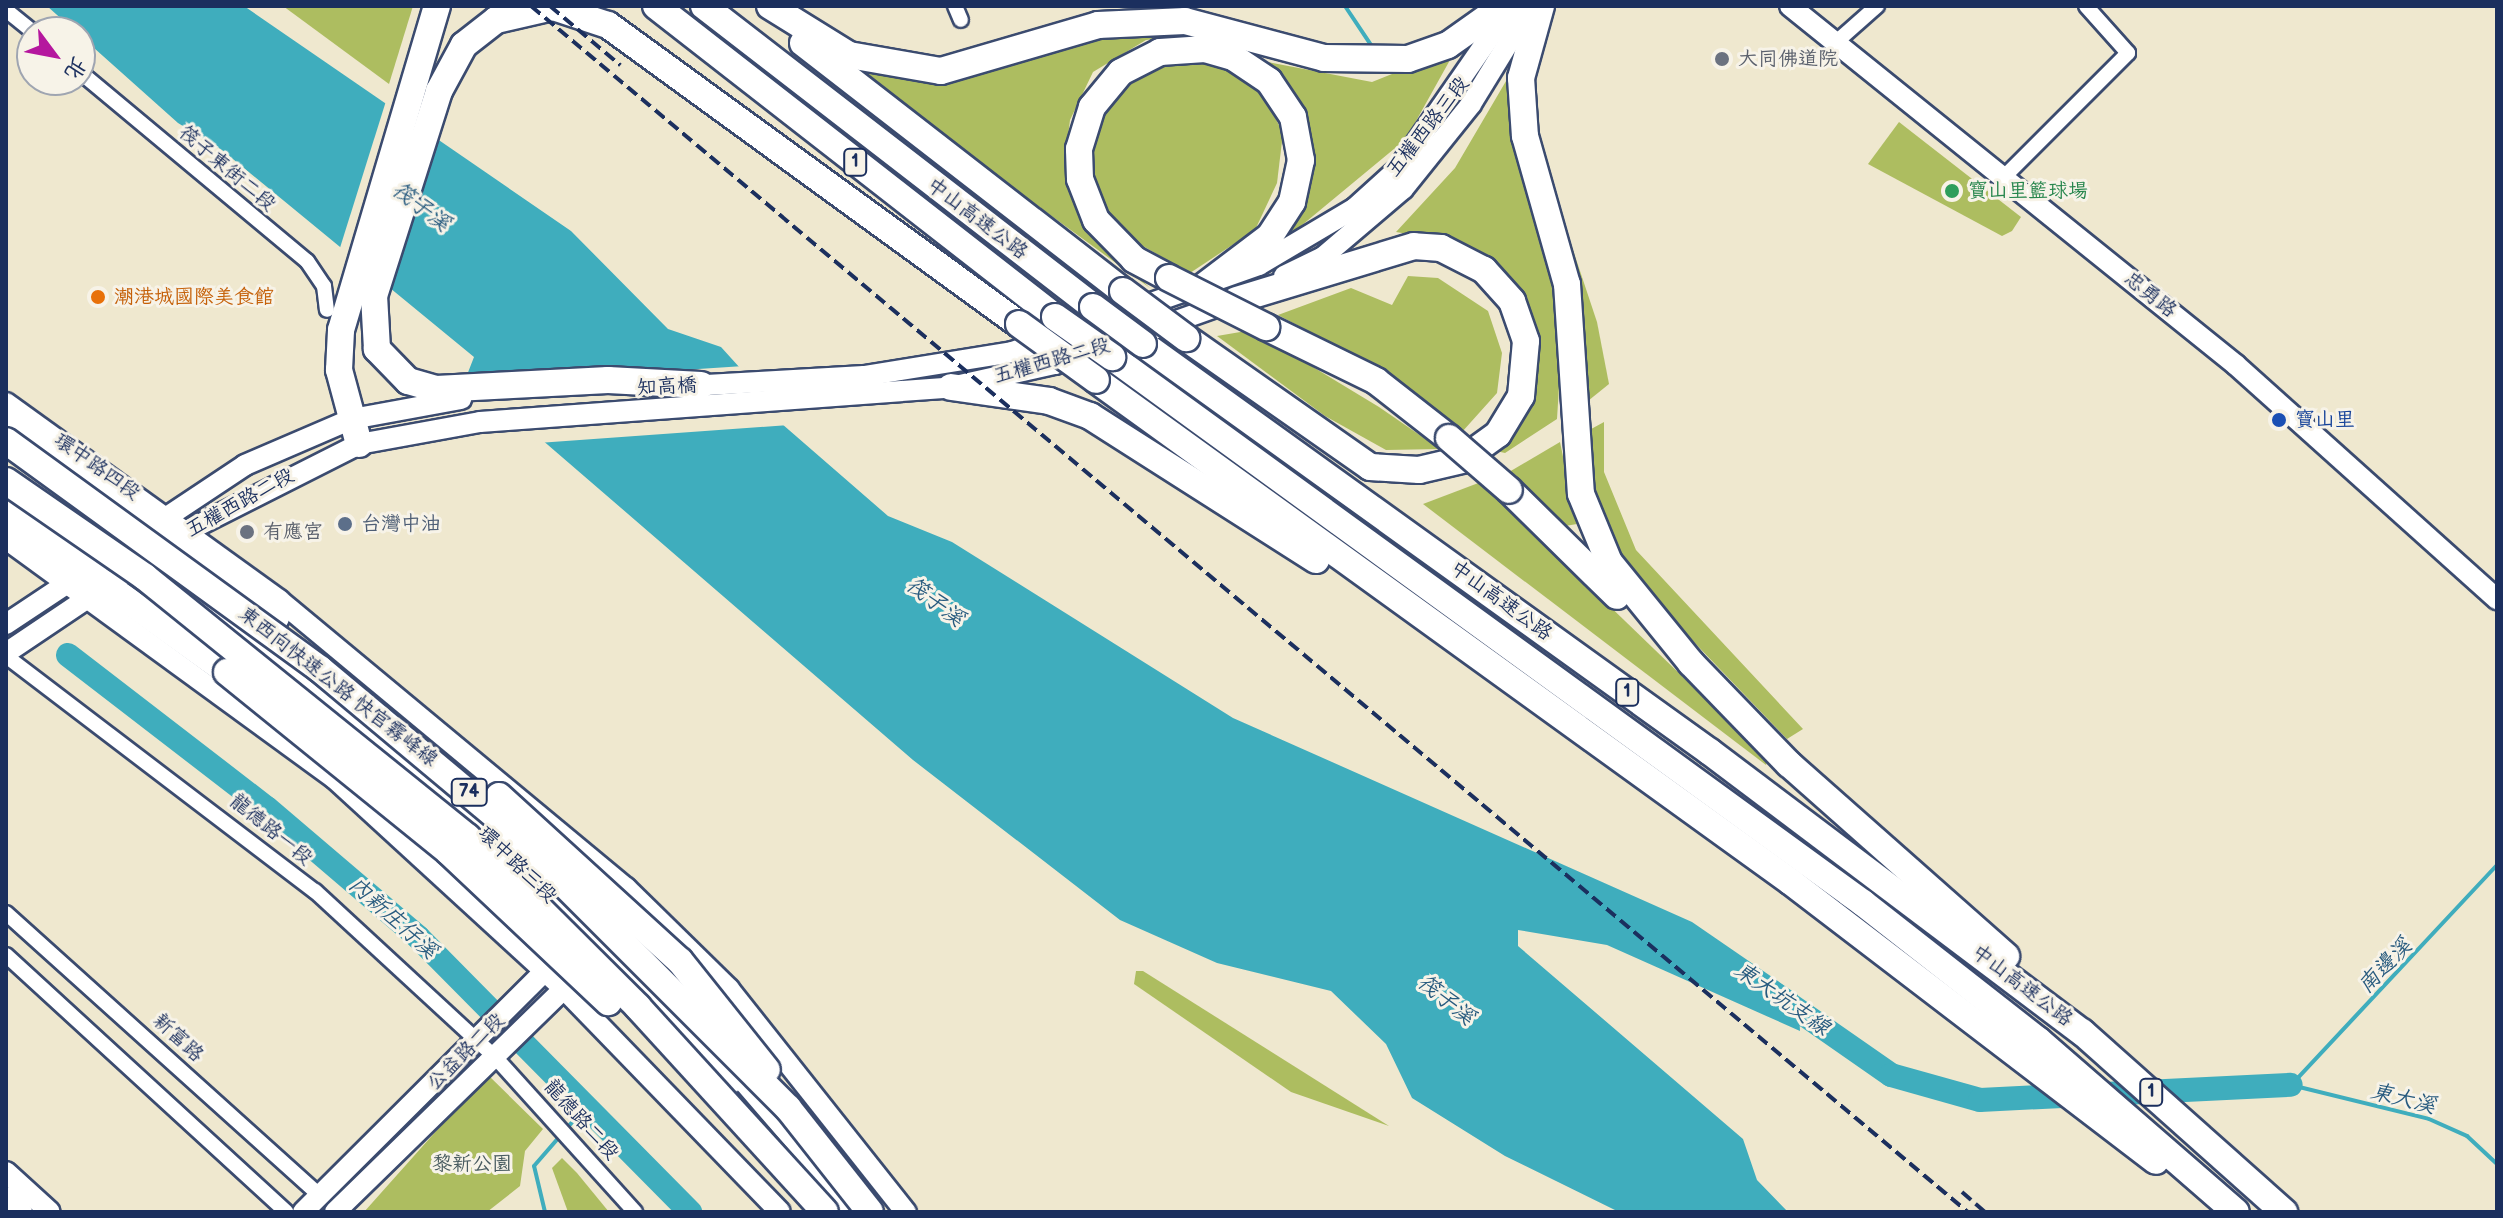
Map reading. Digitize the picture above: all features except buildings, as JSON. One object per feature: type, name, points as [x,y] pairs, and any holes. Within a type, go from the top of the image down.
[{"type":"highway","points":[[356,432],[339,370],[420,111],[437,6]]},
{"type":"highway","name":"中山高速公路","points":[[656,6],[1055,317],[1863,903],[2029,1047],[2148,1132],[2235,1212]]},
{"type":"highway","name":"中山高速公路","points":[[704,6],[1093,307],[1710,752],[2082,1032],[2284,1212]]},
{"type":"highway","points":[[758,6],[1123,291],[1370,467],[1419,470],[1462,460],[1498,434],[1521,396],[1526,341],[1512,301],[1484,270],[1441,248],[1414,246],[1236,300]]},
{"type":"highway","points":[[770,6],[849,55],[941,71],[1098,25],[1185,21],[1324,58],[1408,59],[1448,45],[1503,6]]},
{"type":"highway","points":[[1541,6],[1521,78],[1524,121],[1567,284],[1581,494],[1621,582],[1691,663]]},
{"type":"highway","points":[[420,111],[449,67],[485,27],[538,8],[582,12],[712,95],[1419,619],[2029,1047],[2121,1134],[2235,1212]]},
{"type":"highway","points":[[1195,293],[1270,236],[1292,202],[1301,160],[1297,131],[1279,92],[1246,63],[1205,49],[1160,52],[1121,72],[1092,107],[1081,135],[1080,179],[1096,220],[1134,259],[1169,278],[1266,327],[1376,381],[1449,438],[1509,490],[1691,663],[1789,764],[2082,1032]]},
{"type":"highway","points":[[362,295],[373,336],[387,363],[419,386],[461,394],[608,380],[701,385]]},
{"type":"highway","points":[[951,387],[1049,401],[1090,416],[1419,619]]},
{"type":"highway","points":[[6,421],[46,450],[182,535],[276,618],[452,755],[680,961],[737,1025],[788,1108]]},
{"type":"highway","name":"東西向快速公路 快官霧峰線","points":[[6,441],[387,722],[496,816],[788,1108],[870,1212]]},
{"type":"highway","name":"東西向快速公路 快官霧峰線","points":[[6,481],[145,577],[467,837],[747,1122],[825,1212]]},
{"type":"highway","points":[[6,513],[89,578],[227,672],[470,871],[698,1091],[747,1122]]},
{"type":"main road","name":"五權西路三段","points":[[1195,293],[1301,243],[1399,168],[1511,6]]},
{"type":"main road","name":"五權西路三段","points":[[1236,300],[1323,257],[1403,189],[1471,104],[1531,6]]},
{"type":"main road","name":"忠勇路","points":[[1790,6],[2236,365],[2497,599]]},
{"type":"main road","name":"五權西路二段","points":[[863,384],[1012,352],[1195,293]]},
{"type":"main road","name":"五權西路二段","points":[[863,384],[951,387],[1055,364],[1236,300]]},
{"type":"main road","name":"知高橋","points":[[701,385],[863,384]]},
{"type":"main road","name":"知高橋","points":[[502,420],[863,384]]},
{"type":"main road","name":"五權西路二段","points":[[6,655],[129,538],[245,465],[356,432],[461,394]]},
{"type":"main road","name":"環中路四段","points":[[6,403],[158,519]]},
{"type":"main road","name":"五權西路二段","points":[[6,624],[89,578],[147,557],[356,432],[502,420]]},
{"type":"main road","name":"環中路四段","points":[[6,454],[129,538]]},
{"type":"main road","points":[[6,490],[89,578],[335,779],[780,1212]]},
{"type":"main road","points":[[182,535],[403,698],[626,888],[729,989],[906,1212]]},
{"type":"main road","name":"環中路三段","points":[[129,538],[147,557],[379,729],[589,928],[720,1065],[844,1212]]},
{"type":"main road","points":[[6,539],[89,578],[147,557]]},
{"type":"main road","name":"公益路二段","points":[[303,1212],[486,1033],[626,888]]},
{"type":"main road","name":"公益路二段","points":[[335,1212],[495,1057],[643,905]]},
{"type":"main road","name":"環中路三段","points":[[605,945],[726,1061],[857,1212]]},
{"type":"main road","points":[[6,1172],[50,1212]]},
{"type":"main road","points":[[6,1197],[22,1212]]},
{"type":"street","points":[[1835,43],[1877,6]]},
{"type":"street","points":[[2005,176],[2128,53],[2086,6]]},
{"type":"street","name":"筏子東街二段","points":[[96,85],[307,261],[324,286],[327,310]]},
{"type":"street","name":"龍德路一段","points":[[6,655],[315,891],[486,1033],[495,1057]]},
{"type":"street","name":"新富路","points":[[6,913],[320,1196]]},
{"type":"street","points":[[6,955],[286,1212]]},
{"type":"street","name":"龍德路二段","points":[[495,1057],[561,1123],[635,1212]]},
{"type":"green space","points":[[283,6],[413,6],[389,84]]},
{"type":"green space","points":[[1153,32],[1181,36],[1146,40],[1093,72],[1070,120],[1065,161],[1073,201],[1090,231],[1150,288],[840,61],[915,82],[957,81],[1063,43]]},
{"type":"green space","points":[[1442,54],[1450,60],[1406,139],[1284,240],[1306,185],[1300,112],[1268,62],[1372,82]]},
{"type":"green space","points":[[1155,58],[1206,61],[1238,74],[1263,94],[1283,133],[1277,183],[1255,230],[1190,273],[1120,233],[1098,206],[1089,167],[1096,124],[1115,86]]},
{"type":"green space","points":[[1509,76],[1511,128],[1548,241],[1562,338],[1557,419],[1505,453],[1496,451],[1535,386],[1524,301],[1445,240],[1396,232],[1455,168]]},
{"type":"green space","name":"寶山里籃球場","points":[[1899,122],[2021,217],[2012,231],[2002,236],[1868,164]]},
{"type":"green space","points":[[1542,157],[1597,322],[1609,384],[1583,405]]},
{"type":"green space","points":[[1408,276],[1438,278],[1488,311],[1502,353],[1497,393],[1462,432],[1378,368],[1278,315],[1351,288],[1392,305]]},
{"type":"green space","points":[[1252,330],[1379,407],[1440,449],[1386,450],[1325,416],[1217,336]]},
{"type":"green space","points":[[1604,422],[1604,472],[1636,550],[1803,729],[1787,739],[1619,564],[1584,452],[1582,434]]},
{"type":"green space","points":[[1560,442],[1577,524],[1565,526],[1509,472]]},
{"type":"green space","points":[[1481,482],[1768,759],[1766,765],[1423,504]]},
{"type":"green space","points":[[1136,971],[1143,971],[1389,1126],[1291,1092],[1134,984]]},
{"type":"green space","name":"黎新公園","points":[[487,1074],[543,1129],[525,1151],[520,1186],[487,1212],[364,1212]]},
{"type":"green space","name":"黎新公園","points":[[562,1158],[609,1212],[568,1212],[552,1168]]},
{"type":"water","name":"筏子溪","points":[[47,6],[244,6],[571,231],[668,329],[721,347],[760,390],[774,417],[888,516],[952,542],[1233,718],[1692,922],[1798,995],[1800,1031],[1607,945],[1518,930],[1518,946],[1743,1139],[1757,1180],[1788,1212],[1619,1212],[1505,1156],[1412,1098],[1386,1044],[1331,991],[1217,963],[1120,920],[913,760],[467,375],[474,357],[222,150],[178,123],[96,50],[96,16],[58,16]]},
{"type":"pier","points":[[386,101],[435,136],[388,291],[339,251]]},
{"type":"pier","points":[[744,366],[789,425],[538,443],[471,384]]},
{"type":"waterway","points":[[1345,6],[1371,45]]},
{"type":"waterway","name":"內新庄仔溪","points":[[68,655],[267,808],[418,937],[690,1212]]},
{"type":"waterway","name":"南邊溪","points":[[2497,865],[2291,1085],[2429,1119],[2467,1136],[2497,1164]]},
{"type":"waterway","name":"東大坑支線","points":[[1772,992],[1891,1075],[1980,1100],[2291,1085]]},
{"type":"waterway","points":[[545,1212],[534,1166],[587,1105]]},
{"type":"railway","points":[[531,6],[1968,1212]]},
{"type":"railway","points":[[550,6],[620,65]]},
{"type":"railway","points":[[1962,1192],[1985,1212]]},
{"type":"place","name":"大同佛道院","points":[[1722,59]]},
{"type":"place","name":"寶山里籃球場","points":[[1952,191]]},
{"type":"place","name":"潮港城國際美食館","points":[[98,297]]},
{"type":"place","name":"寶山里","points":[[2279,420]]},
{"type":"place","name":"台灣中油","points":[[345,524]]},
{"type":"place","name":"有應宮","points":[[247,532]]},
{"type":"water label","name":"東大溪","points":[[2403,1099]]}]
